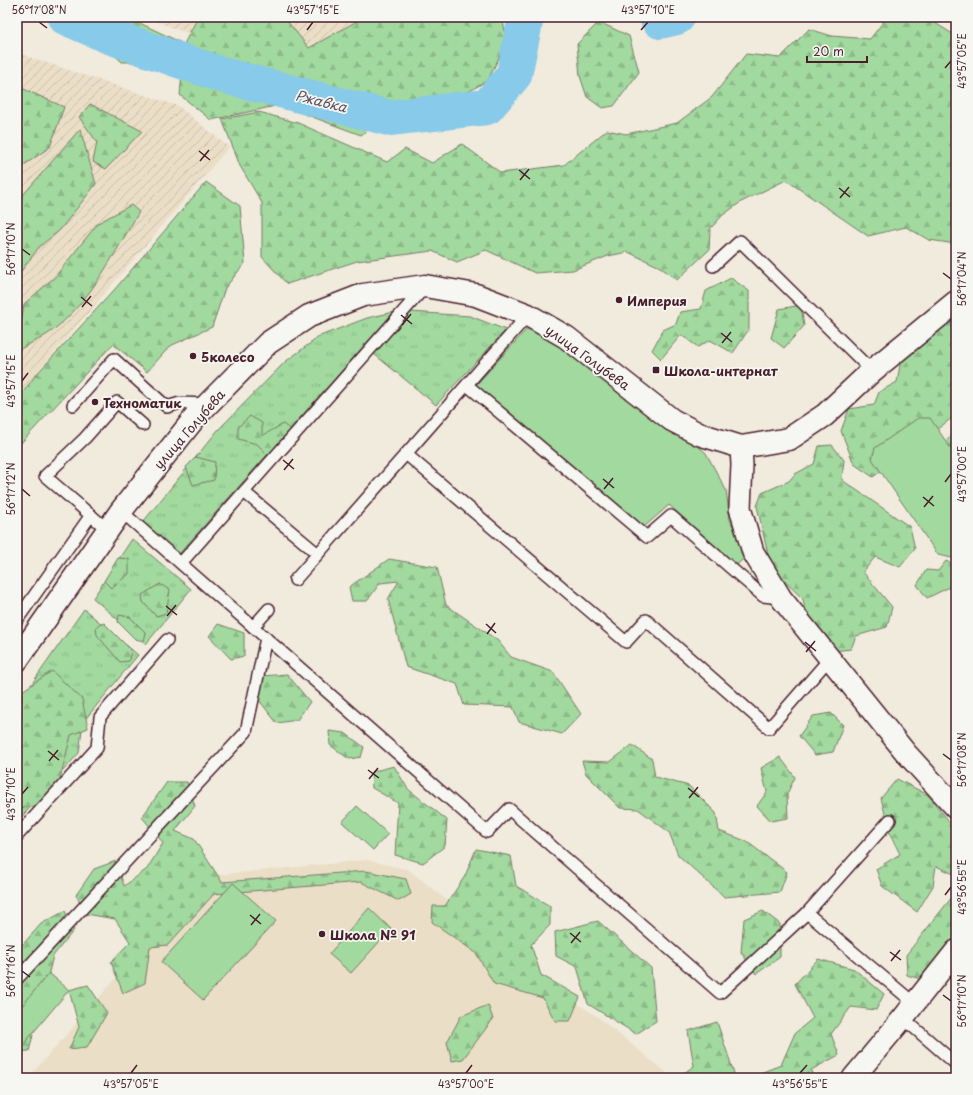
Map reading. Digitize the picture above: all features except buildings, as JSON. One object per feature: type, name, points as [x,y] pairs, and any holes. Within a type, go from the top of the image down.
[{"type":"street","name":"улица Голубева","points":[[17,660],[121,511],[197,415],[268,343],[309,316],[363,295],[425,286],[476,295],[528,315],[566,338],[672,420],[698,434],[741,447],[789,439],[825,415],[872,371],[956,302]]},
{"type":"street","points":[[741,447],[740,508],[752,552],[781,598],[906,753],[956,808]]},
{"type":"street","points":[[853,1078],[909,1011],[956,951]]},
{"type":"lane","points":[[713,266],[740,242],[872,371]]},
{"type":"lane","points":[[181,563],[425,286]]},
{"type":"lane","points":[[295,580],[528,315]]},
{"type":"lane","points":[[72,405],[114,359],[167,407],[180,403],[208,404]]},
{"type":"lane","points":[[467,385],[648,537],[671,516],[763,596],[781,598]]},
{"type":"lane","points":[[108,530],[45,476],[85,438],[117,402],[143,425]]},
{"type":"lane","points":[[406,454],[626,642],[646,620],[769,728],[830,658]]},
{"type":"lane","points":[[244,492],[318,554]]},
{"type":"lane","points":[[121,511],[487,832],[509,809],[720,993],[807,913],[890,820]]},
{"type":"lane","points":[[17,620],[91,515]]},
{"type":"lane","points":[[253,627],[270,609]]},
{"type":"lane","points":[[17,979],[246,732],[266,638]]},
{"type":"lane","points":[[17,836],[97,748],[100,717],[167,640]]},
{"type":"lane","points":[[807,913],[909,1011],[956,1064]]},
{"type":"shaded area","points":[[144,17],[430,17],[288,70]]},
{"type":"shaded area","points":[[17,53],[178,106],[229,147],[17,397]]},
{"type":"shaded area","name":"Школа № 91","points":[[367,860],[409,870],[575,1002],[598,1017],[673,1078],[28,1078],[206,876]]},
{"type":"green space","points":[[86,17],[127,17],[182,43],[179,68],[165,71],[141,55],[134,62],[122,62],[98,40],[99,24]]},
{"type":"green space","points":[[198,17],[286,17],[287,21],[309,48],[364,17],[502,17],[507,41],[488,80],[453,101],[436,100],[411,123],[378,122],[361,135],[280,105],[211,120],[180,95],[185,42]]},
{"type":"green space","points":[[887,17],[927,18],[956,36],[956,244],[929,240],[906,227],[868,236],[786,180],[741,202],[723,215],[710,229],[709,250],[677,280],[660,267],[628,252],[608,256],[573,270],[535,273],[486,250],[457,262],[432,251],[357,261],[287,284],[262,257],[262,203],[240,166],[222,119],[259,112],[298,123],[387,162],[405,149],[432,163],[462,144],[501,173],[564,165],[607,130],[626,134],[677,123],[712,97],[746,54],[780,58],[809,29],[832,36],[870,39]]},
{"type":"green space","points":[[599,22],[629,36],[639,72],[614,106],[602,108],[587,97],[580,76],[577,44]]},
{"type":"green space","points":[[17,86],[64,107],[50,147],[17,170]]},
{"type":"green space","points":[[90,104],[142,131],[106,169],[93,162],[97,142],[79,117]]},
{"type":"green space","points":[[80,129],[96,184],[60,230],[39,247],[17,277],[17,202]]},
{"type":"green space","points":[[206,182],[240,206],[245,263],[225,288],[212,327],[170,346],[147,372],[113,344],[21,443],[17,441],[17,400],[35,376],[115,289]]},
{"type":"green space","points":[[131,205],[139,212],[112,258],[82,302],[53,331],[17,351],[24,304],[55,277],[98,223]]},
{"type":"green space","points":[[731,278],[749,291],[749,329],[733,353],[710,340],[698,347],[681,335],[661,359],[652,350],[663,330],[676,324],[680,312],[701,309],[706,291]]},
{"type":"green space","points":[[801,305],[804,326],[784,348],[771,338],[779,309]]},
{"type":"green space","points":[[394,312],[179,554],[143,522],[218,430],[285,362],[320,336],[367,318]]},
{"type":"green space","points":[[411,312],[470,316],[506,330],[436,405],[374,354]]},
{"type":"green space","points":[[956,314],[956,393],[951,393],[952,418],[873,477],[854,464],[841,431],[849,409],[874,405],[879,392],[897,382],[900,365],[916,333]]},
{"type":"green space","points":[[535,329],[553,339],[695,443],[706,453],[726,490],[730,520],[746,556],[737,565],[669,505],[644,527],[476,385],[526,330]]},
{"type":"green space","points":[[250,416],[262,423],[262,436],[283,424],[291,430],[269,456],[257,444],[238,439],[238,427]]},
{"type":"green space","points":[[918,418],[930,418],[956,456],[956,555],[952,558],[938,555],[872,459],[875,448]]},
{"type":"green space","points":[[951,436],[956,438],[956,499],[933,453]]},
{"type":"green space","points":[[832,445],[844,460],[842,480],[910,527],[915,549],[900,567],[875,557],[863,572],[892,607],[887,627],[856,636],[851,649],[834,651],[808,629],[803,599],[771,568],[757,506],[762,493],[789,481],[795,474],[814,464],[819,446]]},
{"type":"green space","points":[[196,457],[215,462],[214,480],[193,485],[186,467]]},
{"type":"green space","points":[[132,539],[191,589],[146,644],[93,598]]},
{"type":"green space","points":[[118,558],[129,559],[129,574],[111,588],[104,581]]},
{"type":"green space","points":[[389,559],[437,567],[446,605],[497,640],[511,657],[553,672],[581,714],[562,734],[519,722],[513,707],[464,705],[457,684],[406,667],[388,599],[399,581],[380,583],[367,601],[352,601],[349,587]]},
{"type":"green space","points":[[946,561],[956,566],[956,584],[927,598],[917,585],[926,570],[938,571]]},
{"type":"green space","points":[[160,584],[170,590],[166,613],[156,616],[143,602],[142,595]]},
{"type":"green space","points":[[84,609],[138,655],[83,722],[79,753],[17,822],[17,705]]},
{"type":"green space","points":[[119,615],[130,617],[146,633],[144,641],[135,639],[118,622]]},
{"type":"green space","points":[[104,623],[131,650],[129,661],[120,662],[97,635],[96,627]]},
{"type":"green space","points":[[218,624],[244,633],[244,656],[231,659],[209,636]]},
{"type":"green space","points":[[52,671],[82,699],[88,728],[71,735],[59,783],[35,807],[17,808],[17,721],[21,716],[22,691]]},
{"type":"green space","points":[[287,674],[310,702],[297,720],[277,723],[258,699],[262,676]]},
{"type":"green space","points":[[831,713],[843,725],[833,752],[815,755],[799,736],[813,716]]},
{"type":"green space","points":[[329,731],[345,733],[364,747],[361,757],[349,759],[330,745]]},
{"type":"green space","points":[[632,745],[652,759],[655,777],[689,786],[716,813],[719,831],[746,841],[787,872],[780,892],[724,897],[678,855],[669,832],[638,809],[620,808],[586,774],[582,761],[610,762]]},
{"type":"green space","points":[[780,757],[795,777],[787,794],[788,818],[771,821],[757,806],[767,792],[761,768]]},
{"type":"green space","points":[[394,766],[408,789],[447,820],[445,846],[423,863],[395,855],[398,803],[372,788],[371,772]]},
{"type":"green space","points":[[897,779],[928,795],[956,830],[956,875],[936,866],[933,886],[917,912],[882,886],[876,869],[900,854],[890,834],[881,798]]},
{"type":"green space","points":[[167,782],[187,782],[195,806],[175,831],[194,839],[222,882],[366,871],[406,879],[411,894],[399,901],[361,882],[214,894],[168,945],[150,947],[145,983],[123,993],[111,962],[130,942],[115,919],[86,914],[76,895],[94,869],[116,861],[124,886],[147,869],[163,843],[142,817]]},
{"type":"green space","points":[[357,806],[388,834],[373,850],[342,822]]},
{"type":"green space","points":[[476,849],[511,856],[516,886],[550,906],[550,925],[531,945],[541,975],[580,997],[570,1021],[555,1021],[543,998],[494,984],[476,953],[432,922],[433,906],[445,906],[465,876]]},
{"type":"green space","points":[[233,883],[276,921],[203,1000],[161,962]]},
{"type":"green space","points":[[956,892],[956,943],[927,981],[907,975],[906,955]]},
{"type":"green space","points":[[369,908],[391,929],[351,973],[329,954]]},
{"type":"green space","points":[[65,911],[74,930],[53,956],[29,1051],[17,1052],[17,951],[41,924]]},
{"type":"green space","points":[[763,911],[780,924],[780,957],[756,974],[741,952],[744,919]]},
{"type":"green space","points":[[598,921],[651,968],[656,1021],[636,1034],[588,1004],[577,967],[556,956],[555,932]]},
{"type":"green space","points":[[818,959],[854,969],[884,994],[876,1010],[851,1007],[831,1034],[839,1055],[811,1070],[813,1078],[760,1078],[760,1073],[781,1065],[795,1033],[813,1018],[795,984]]},
{"type":"green space","points":[[49,973],[69,990],[17,1052],[17,1012]]},
{"type":"green space","points":[[88,985],[107,1013],[87,1047],[69,1049],[79,1027],[69,990]]},
{"type":"green space","points":[[488,1005],[493,1019],[463,1059],[452,1061],[447,1042],[461,1016]]},
{"type":"green space","points":[[717,1022],[735,1076],[733,1078],[677,1078],[694,1066],[688,1031]]},
{"type":"waterway","name":"Ржавка","points":[[65,17],[109,36],[222,75],[389,118],[487,107],[514,75],[526,17]]},
{"type":"waterway","name":"Ржавка","points":[[657,17],[660,21],[677,17]]},
{"type":"place","name":"Империя","points":[[619,300]]},
{"type":"place","name":"5колесо","points":[[193,356]]},
{"type":"place","name":"Школа-интернат","points":[[656,370]]},
{"type":"place","name":"Техноматик","points":[[95,402]]},
{"type":"place","name":"Школа № 91","points":[[322,934]]}]
